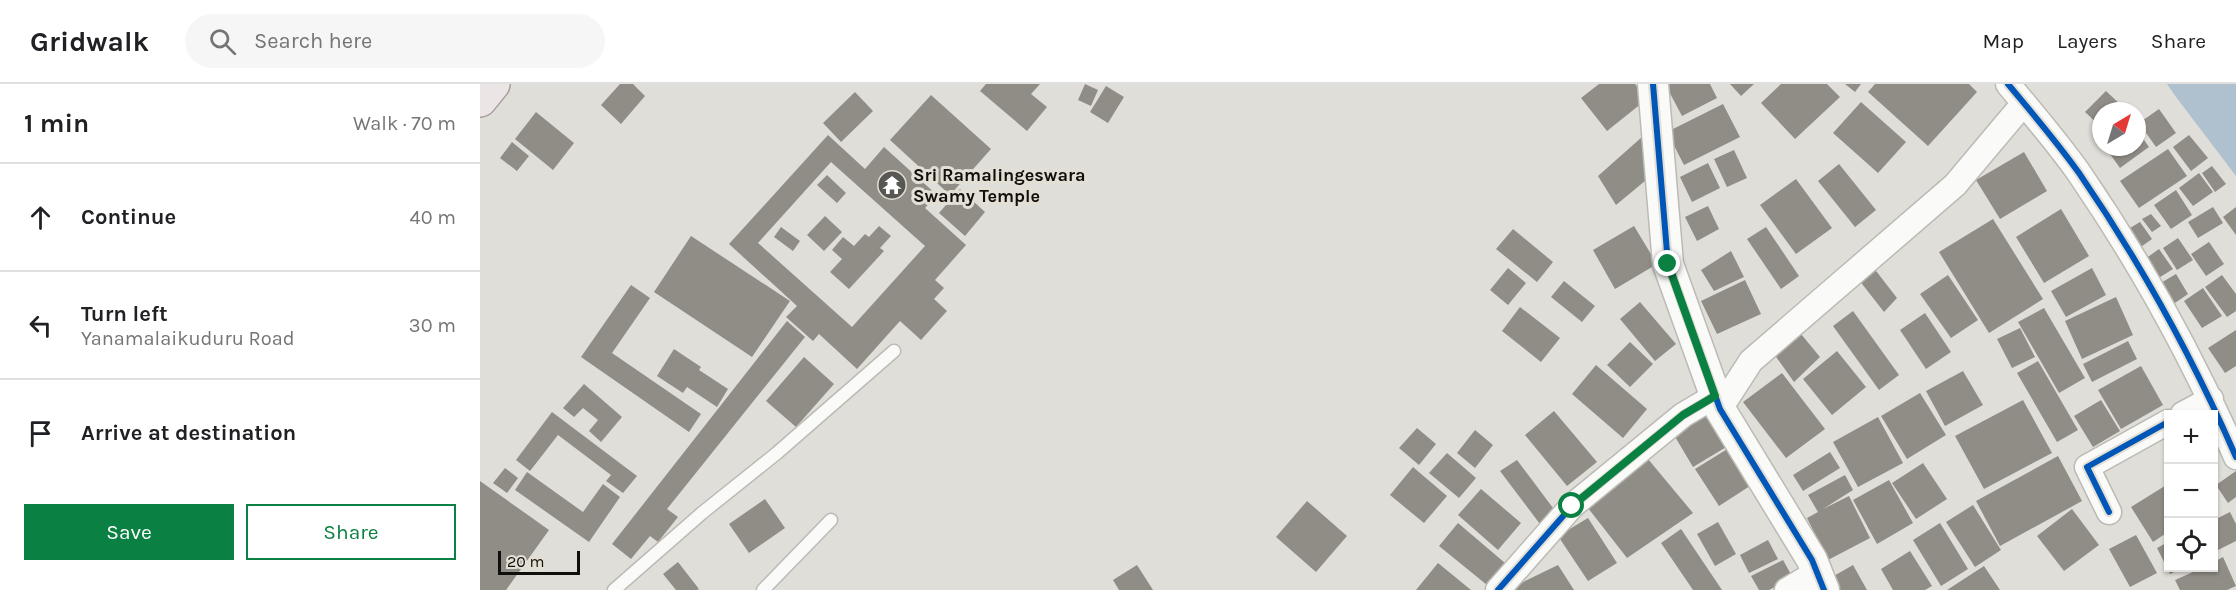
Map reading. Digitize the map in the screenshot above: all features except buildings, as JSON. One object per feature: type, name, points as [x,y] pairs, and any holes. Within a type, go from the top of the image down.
[{"type":"main road","points":[[480,100],[494,84]]},
{"type":"street","points":[[1653,84],[1668,264],[1718,402],[1812,560],[1820,581],[1786,590]]},
{"type":"street","points":[[2008,84],[2078,172],[2139,266],[2211,399],[2236,457]]},
{"type":"street","points":[[1498,590],[1572,506],[1683,415],[1718,402],[1751,361],[1955,185],[2024,103]]},
{"type":"street","points":[[2190,410],[2211,399]]},
{"type":"street","points":[[2109,512],[2087,467],[2164,425]]},
{"type":"lane","points":[[614,590],[894,351]]},
{"type":"lane","points":[[763,590],[831,520]]},
{"type":"water","points":[[2167,84],[2236,84],[2236,176],[2176,97]]},
{"type":"cycle path","points":[[1653,84],[1668,264],[1720,409],[1812,560],[1824,590]]},
{"type":"cycle path","points":[[2008,84],[2071,161],[2123,241],[2184,347],[2236,457]]},
{"type":"cycle path","points":[[1498,590],[1572,506],[1683,415],[1715,396]]},
{"type":"cycle path","points":[[2109,512],[2087,467],[2164,424]]},
{"type":"place","name":"Sri Ramalingeswara Swamy Temple","points":[[892,185]]},
{"type":"route","points":[[1572,506],[1683,415],[1715,396],[1668,264]]}]
